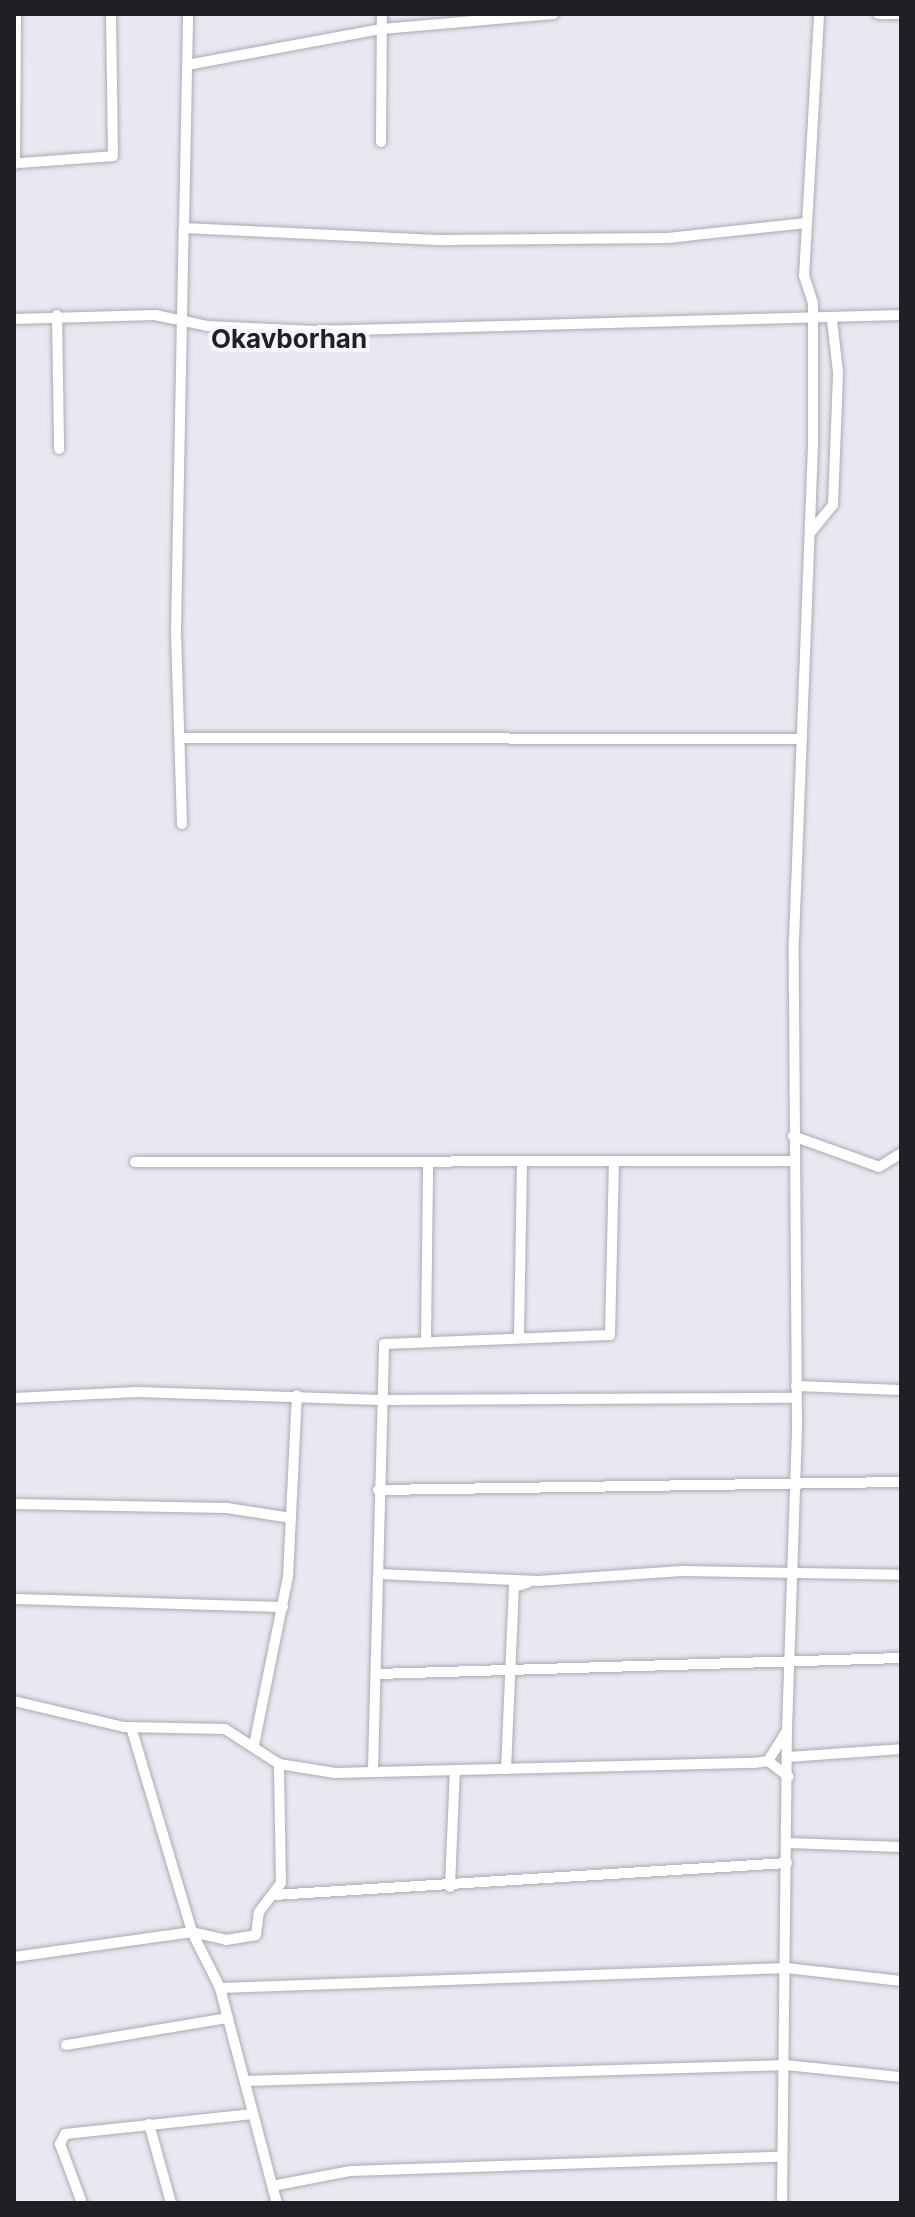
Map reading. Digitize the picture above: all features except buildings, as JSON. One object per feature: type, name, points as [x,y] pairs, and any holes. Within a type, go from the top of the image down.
[{"type":"street","points":[[16,14],[17,164],[113,156],[111,14]]},
{"type":"street","points":[[182,824],[183,738],[176,629],[186,324],[184,228],[188,14]]},
{"type":"street","points":[[381,142],[382,14]]},
{"type":"street","points":[[187,65],[382,29],[553,14]]},
{"type":"street","points":[[782,2203],[786,2065],[787,1730],[792,1658],[790,1574],[796,1392],[791,1161],[814,319],[804,276],[819,14]]},
{"type":"street","points":[[878,14],[901,14]]},
{"type":"street","points":[[184,228],[443,240],[668,238],[806,223]]},
{"type":"street","points":[[57,315],[59,449]]},
{"type":"street","points":[[14,319],[57,315],[155,315],[186,324],[315,331],[832,320],[901,315]]},
{"type":"street","points":[[810,533],[833,505],[838,372],[832,320]]},
{"type":"street","points":[[183,738],[802,739]]},
{"type":"street","points":[[793,1136],[879,1167],[901,1153]]},
{"type":"street","points":[[135,1162],[791,1161]]},
{"type":"street","points":[[426,1338],[428,1162]]},
{"type":"street","points":[[519,1336],[522,1162]]},
{"type":"street","points":[[373,1769],[384,1344],[426,1338],[610,1335],[614,1162]]},
{"type":"street","points":[[14,1398],[297,1395],[381,1400],[901,1390]]},
{"type":"street","points":[[254,1745],[283,1607],[297,1395]]},
{"type":"street","points":[[378,1490],[794,1481],[901,1482]]},
{"type":"street","points":[[14,1504],[227,1508],[291,1518]]},
{"type":"street","points":[[379,1574],[538,1581],[682,1571],[901,1575]]},
{"type":"street","points":[[506,1769],[515,1670],[514,1587],[663,1576]]},
{"type":"street","points":[[14,1599],[283,1607]]},
{"type":"street","points":[[377,1674],[792,1658],[901,1658]]},
{"type":"street","points":[[14,1701],[131,1727],[225,1729],[279,1764],[335,1773],[373,1769],[506,1769],[768,1761],[789,1777]]},
{"type":"street","points":[[131,1727],[192,1932],[220,1988],[277,2203]]},
{"type":"street","points":[[768,1761],[787,1730]]},
{"type":"street","points":[[788,1757],[901,1749]]},
{"type":"street","points":[[14,1957],[192,1932],[226,1940],[256,1935],[259,1912],[281,1883],[279,1764]]},
{"type":"street","points":[[450,1887],[455,1770]]},
{"type":"street","points":[[788,1843],[901,1847]]},
{"type":"street","points":[[274,1895],[450,1887],[787,1863]]},
{"type":"street","points":[[220,1988],[786,1968],[901,1981]]},
{"type":"street","points":[[66,2045],[228,2018]]},
{"type":"street","points":[[245,2081],[786,2065],[901,2077]]},
{"type":"street","points":[[82,2203],[60,2144],[65,2134],[253,2114]]},
{"type":"street","points":[[149,2124],[171,2203]]},
{"type":"street","points":[[272,2186],[350,2171],[782,2157]]},
{"type":"district","name":"Okavborhan","points":[[289,339]]}]
